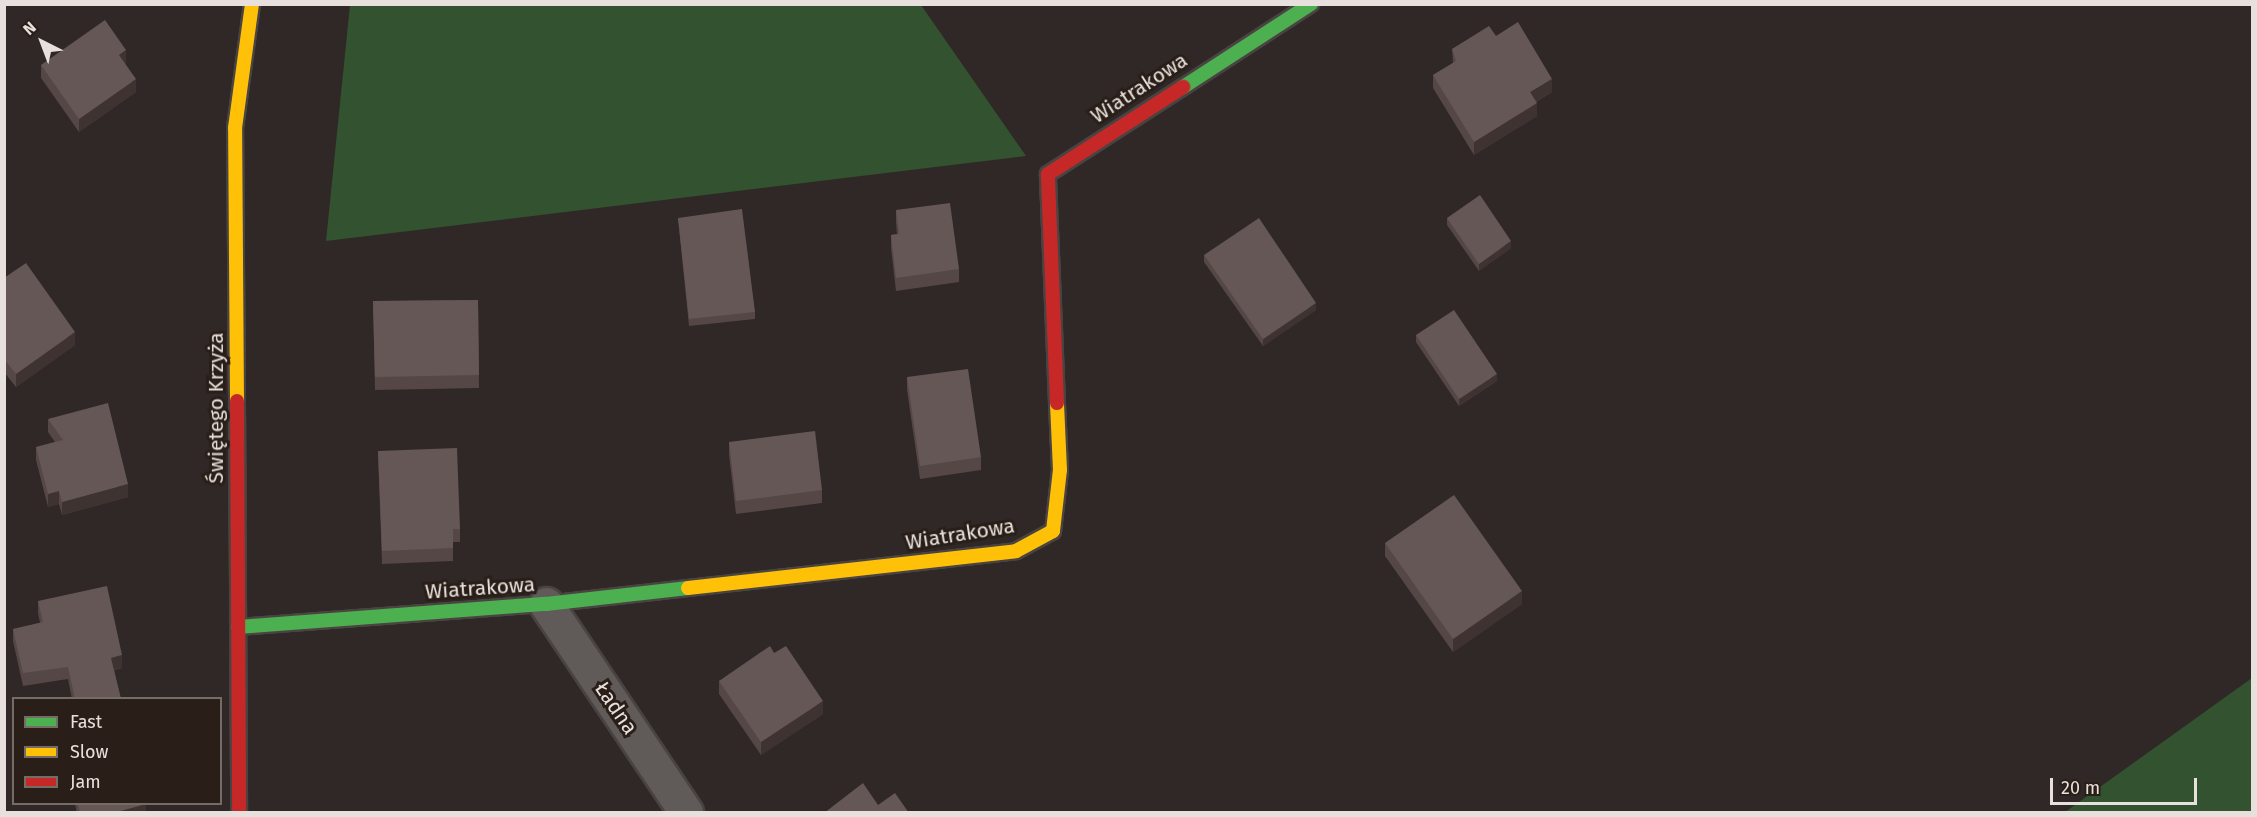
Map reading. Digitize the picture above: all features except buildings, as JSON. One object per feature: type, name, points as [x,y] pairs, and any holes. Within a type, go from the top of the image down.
[{"type":"street","name":"Świętego Krzyża","points":[[239,813],[235,128],[252,4]]},
{"type":"street","name":"Wiatrakowa","points":[[238,627],[546,604],[1016,551],[1053,531],[1060,470],[1048,174],[1311,4]]},
{"type":"street","name":"Ładna","points":[[546,604],[686,813]]},
{"type":"green space","points":[[350,5],[921,5],[1026,156],[326,241]]},
{"type":"green space","points":[[2252,678],[2252,812],[2065,812]]},
{"type":"traffic: fast","points":[[1183,87],[1311,4]]},
{"type":"traffic: fast","points":[[238,627],[546,604],[688,588]]},
{"type":"traffic: slow","points":[[237,401],[235,128],[252,4]]},
{"type":"traffic: slow","points":[[688,588],[1016,551],[1053,531],[1060,470],[1057,403]]},
{"type":"traffic: jam","points":[[1057,403],[1048,174],[1183,87]]},
{"type":"traffic: jam","points":[[237,401],[239,812]]}]
